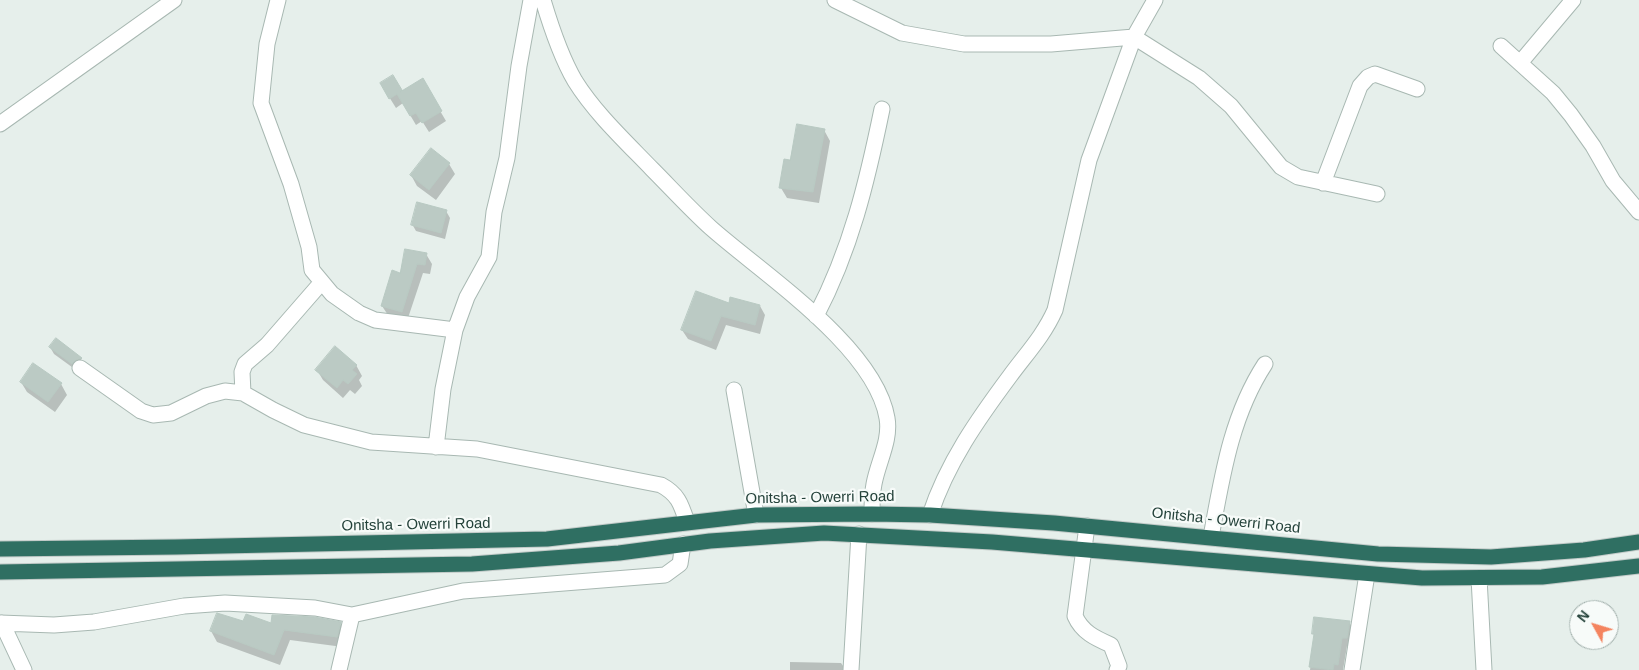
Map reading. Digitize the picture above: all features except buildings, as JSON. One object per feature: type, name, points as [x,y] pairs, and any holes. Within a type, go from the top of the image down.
[{"type":"highway","name":"Onitsha - Owerri Road","points":[[0,548],[186,547],[547,539],[756,515],[872,514],[930,515],[1087,526],[1378,554],[1491,557],[1584,550],[1639,542]]},
{"type":"highway","points":[[0,572],[472,564],[619,553],[683,544],[824,533],[1083,550],[1422,578],[1542,577],[1639,566]]},
{"type":"street","points":[[0,124],[174,0]]},
{"type":"street","points":[[278,0],[267,44],[261,103],[290,184],[309,247],[312,270],[332,294],[359,313],[375,320],[455,330]]},
{"type":"street","points":[[436,447],[443,390],[455,330],[467,297],[489,257],[494,212],[507,158],[519,66],[531,0]]},
{"type":"street","points":[[544,0],[551,26],[575,80],[594,106],[709,226],[816,316],[844,342],[868,370],[880,393],[888,419],[886,441],[874,486],[872,514]]},
{"type":"street","points":[[835,0],[902,33],[964,44],[1051,44],[1134,37],[1199,78],[1231,106],[1281,167],[1298,177],[1377,194]]},
{"type":"street","points":[[930,515],[939,488],[958,452],[993,398],[1045,332],[1056,310],[1089,160],[1134,37],[1155,0]]},
{"type":"street","points":[[1520,63],[1573,0]]},
{"type":"street","points":[[1501,46],[1553,93],[1593,146],[1613,181],[1639,212]]},
{"type":"street","points":[[1323,182],[1360,86],[1368,77],[1376,74],[1417,89]]},
{"type":"street","points":[[816,316],[832,286],[849,243],[868,177],[882,108]]},
{"type":"street","points":[[243,393],[242,372],[245,364],[267,345],[321,283]]},
{"type":"street","points":[[1211,537],[1224,465],[1238,415],[1251,386],[1265,364]]},
{"type":"street","points":[[80,368],[141,411],[153,415],[170,413],[206,396],[225,391],[243,393],[304,425],[371,442],[484,450],[661,484],[673,491],[680,499],[687,522]]},
{"type":"street","points":[[734,390],[756,515]]},
{"type":"street","points":[[1087,526],[1075,616],[1079,626],[1092,636],[1111,645],[1119,666],[1118,670]]},
{"type":"street","points":[[851,670],[859,534]]},
{"type":"street","points":[[24,670],[1,623],[54,625],[94,622],[184,606],[225,603],[315,608],[352,614],[463,591],[508,586],[587,583],[664,575],[680,564],[683,544]]},
{"type":"street","points":[[1352,670],[1367,574]]},
{"type":"street","points":[[1479,578],[1484,670]]},
{"type":"street","points":[[339,670],[352,614]]}]
